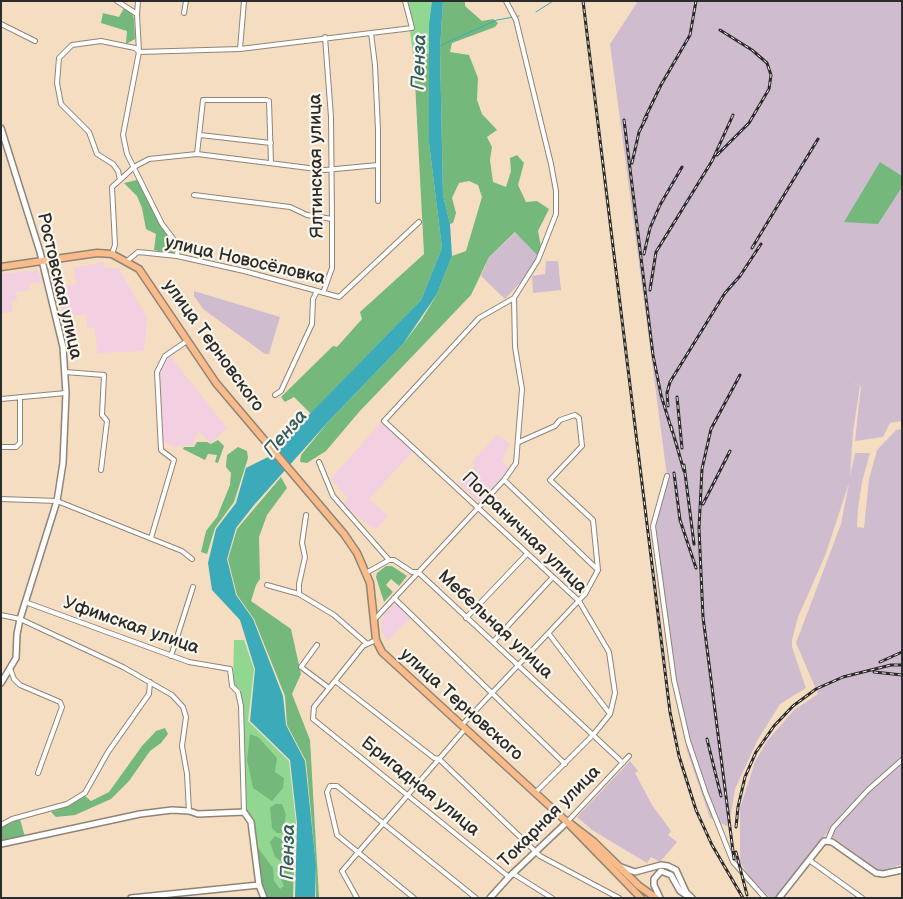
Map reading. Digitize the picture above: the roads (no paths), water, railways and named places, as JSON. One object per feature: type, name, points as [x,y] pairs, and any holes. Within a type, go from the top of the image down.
[{"type":"main road","name":"улица Терновского","points":[[1,267],[98,253],[112,254],[139,269],[216,383],[344,534],[357,553],[366,573],[376,640],[382,652],[390,662],[568,822]]},
{"type":"main road","points":[[568,822],[583,832],[639,886],[656,898]]},
{"type":"main road","points":[[568,822],[641,898]]},
{"type":"street","points":[[117,1],[137,14]]},
{"type":"street","points":[[138,1],[139,52],[123,135],[127,154],[162,224],[178,245],[177,256]]},
{"type":"street","points":[[184,12],[186,1]]},
{"type":"street","points":[[240,49],[244,1]]},
{"type":"street","points":[[120,180],[118,171],[113,164],[97,154],[89,132],[60,104],[57,83],[59,58],[72,45],[81,42],[101,41],[136,48],[139,52],[240,49],[325,37],[412,28],[405,1]]},
{"type":"street","points":[[374,620],[504,480],[516,463],[522,389],[515,347],[514,298],[538,260],[550,235],[556,214],[556,198],[551,164],[516,20],[506,1]]},
{"type":"street","points":[[1,24],[35,41]]},
{"type":"street","points":[[371,33],[375,65],[378,201]]},
{"type":"street","name":"Ялтинская улица","points":[[324,293],[332,268],[331,117],[325,37]]},
{"type":"street","points":[[197,154],[203,100],[266,100],[269,101],[270,163]]},
{"type":"street","name":"Ростовская улица","points":[[1,128],[19,179],[42,261],[63,347],[66,393],[63,463],[57,501],[20,619],[16,658],[11,671],[1,683]]},
{"type":"street","points":[[200,135],[271,143]]},
{"type":"street","points":[[112,254],[115,245],[112,187],[134,167],[149,158],[197,154],[332,169],[378,165]]},
{"type":"street","points":[[194,195],[290,207],[307,215],[332,219]]},
{"type":"street","name":"улица Новосёловка","points":[[127,261],[138,252],[177,256],[339,297],[419,222]]},
{"type":"street","points":[[275,395],[281,391],[312,324],[313,299],[317,291]]},
{"type":"street","name":"Пограничная улица","points":[[514,298],[479,318],[384,421],[479,507],[579,602],[609,652],[615,693],[610,714]]},
{"type":"street","points":[[151,538],[174,460],[161,450],[157,372],[166,356],[187,341]]},
{"type":"street","points":[[65,372],[104,375],[102,415],[108,421],[101,470]]},
{"type":"street","points":[[1,399],[66,393]]},
{"type":"street","points":[[1,447],[16,447],[20,443],[20,397]]},
{"type":"street","points":[[357,898],[342,871],[492,695],[586,594],[598,570],[593,520],[550,480],[582,446],[580,418],[575,415],[560,420],[555,426],[519,442]]},
{"type":"street","name":"Мебельная улица","points":[[319,462],[333,496],[389,560],[394,560],[412,572],[418,572],[623,762]]},
{"type":"street","points":[[667,476],[653,526],[674,680],[688,742],[733,862],[765,898]]},
{"type":"street","points":[[504,480],[598,570]]},
{"type":"street","points":[[1,499],[57,501],[182,551],[192,559]]},
{"type":"street","points":[[299,594],[304,557],[302,543],[306,515]]},
{"type":"street","points":[[466,618],[527,554]]},
{"type":"street","points":[[366,573],[389,560]]},
{"type":"street","points":[[493,642],[552,578]]},
{"type":"street","points":[[267,585],[299,594],[334,615],[366,643]]},
{"type":"street","points":[[171,656],[193,587]]},
{"type":"street","points":[[394,598],[491,690],[492,695],[564,764]]},
{"type":"street","name":"Уфимская улица","points":[[25,602],[189,662],[230,669],[232,686],[238,692],[241,706],[244,812]]},
{"type":"street","points":[[1,615],[20,619],[123,666],[160,687],[183,707],[186,717],[182,746],[190,810]]},
{"type":"street","points":[[535,793],[593,735],[610,714],[549,634]]},
{"type":"street","points":[[317,646],[302,667],[329,688],[366,643],[376,640]]},
{"type":"street","points":[[11,671],[20,685],[60,702],[62,707],[38,773]]},
{"type":"street","points":[[335,681],[434,758],[439,759],[540,856],[619,898]]},
{"type":"street","points":[[1,825],[12,819],[68,804],[85,792],[108,752],[149,694],[150,682]]},
{"type":"street","name":"Бригадная улица","points":[[329,688],[314,707],[313,719],[511,875],[552,898]]},
{"type":"street","name":"Токарная улица","points":[[490,898],[511,875],[568,822],[629,756]]},
{"type":"street","points":[[779,898],[821,844],[828,840],[833,828],[868,790],[902,760]]},
{"type":"street","points":[[414,898],[337,835],[327,792],[330,786],[337,786],[476,898]]},
{"type":"street","points":[[1,844],[140,814],[190,810],[198,814],[244,812],[250,822],[259,885],[264,898]]},
{"type":"street","points":[[828,840],[876,873],[883,874],[902,870]]},
{"type":"street","points":[[809,860],[862,898]]},
{"type":"street","points":[[621,867],[635,872],[661,865],[668,866],[676,870],[686,892],[691,898]]},
{"type":"street","points":[[660,898],[654,885],[654,879],[661,872],[671,875],[680,891],[691,898]]},
{"type":"street","points":[[131,898],[259,885]]},
{"type":"street","points":[[405,898],[409,894]]},
{"type":"water","points":[[432,1],[443,1],[440,49],[443,195],[450,224],[452,256],[437,294],[403,344],[329,421],[254,505],[236,528],[227,559],[236,595],[253,619],[283,696],[286,725],[305,761],[316,865],[315,898],[295,898],[297,823],[290,760],[250,721],[255,669],[240,620],[212,590],[208,563],[216,529],[236,503],[246,468],[268,457],[421,300],[442,248],[429,143],[429,24]]},
{"type":"waterway","points":[[536,12],[553,1]]},
{"type":"waterway","name":"Пенза","points":[[439,46],[497,20],[519,16]]},
{"type":"railway","points":[[583,1],[670,712],[679,756],[696,810],[712,845],[743,898]]},
{"type":"railway","points":[[644,120],[661,85],[690,35],[696,1]]},
{"type":"railway","points":[[717,155],[749,123],[769,89],[771,75],[767,63],[752,50],[720,30]]},
{"type":"railway","points":[[650,290],[656,252],[712,161],[733,115]]},
{"type":"railway","points":[[632,163],[639,132],[647,116]]},
{"type":"railway","points":[[624,120],[653,355],[661,395],[672,431]]},
{"type":"railway","points":[[752,248],[818,139]]},
{"type":"railway","points":[[644,254],[650,228],[660,205],[682,167]]},
{"type":"railway","points":[[668,406],[667,393],[670,382],[725,293],[740,276],[761,244]]},
{"type":"railway","points":[[734,859],[703,617],[699,528],[702,469],[711,429],[740,375]]},
{"type":"railway","points":[[677,397],[682,448]]},
{"type":"railway","points":[[671,426],[684,471]]},
{"type":"railway","points":[[703,504],[730,451]]},
{"type":"railway","points":[[684,465],[694,544]]},
{"type":"railway","points":[[674,473],[680,520],[696,568]]},
{"type":"railway","points":[[880,662],[902,652]]},
{"type":"railway","points":[[736,827],[738,807],[745,777],[756,752],[774,726],[793,706],[816,689],[843,677],[891,665],[902,665]]},
{"type":"railway","points":[[874,672],[902,675]]},
{"type":"railway","points":[[707,739],[721,796]]},
{"type":"railway","points":[[736,852],[747,895]]}]
